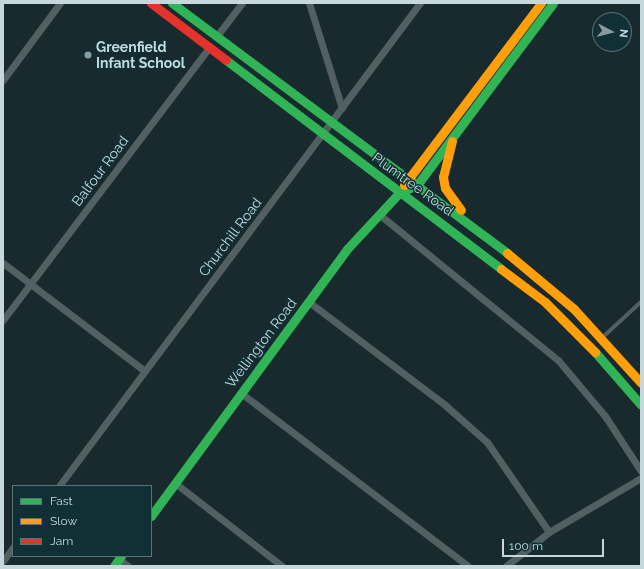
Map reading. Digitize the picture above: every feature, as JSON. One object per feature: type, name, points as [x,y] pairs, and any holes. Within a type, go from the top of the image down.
[{"type":"main road","name":"Plumtree Road","points":[[151,3],[210,46],[324,135],[545,302],[591,347],[641,405]]},
{"type":"main road","name":"Plumtree Road","points":[[172,3],[332,123],[477,228],[558,295],[601,338],[641,384]]},
{"type":"main road","points":[[400,192],[407,177],[541,3]]},
{"type":"main road","points":[[400,192],[417,185],[553,3]]},
{"type":"main road","points":[[452,140],[444,164],[445,188],[477,228]]},
{"type":"main road","name":"Wellington Road","points":[[152,515],[347,249],[400,192]]},
{"type":"street","points":[[3,80],[60,3]]},
{"type":"street","name":"Balfour Road","points":[[3,320],[242,3]]},
{"type":"street","points":[[309,3],[342,108]]},
{"type":"street","name":"Churchill Road","points":[[60,485],[144,371],[324,135],[342,108],[420,3]]},
{"type":"street","points":[[380,215],[558,360],[605,416],[641,471]]},
{"type":"street","points":[[3,263],[144,371]]},
{"type":"street","points":[[309,302],[444,405],[487,442],[549,532]]},
{"type":"street","points":[[241,393],[468,566]]},
{"type":"street","points":[[506,566],[549,532],[641,478]]},
{"type":"street","points":[[175,483],[282,566]]},
{"type":"street","points":[[3,561],[12,548]]},
{"type":"street","points":[[118,560],[128,566]]},
{"type":"lane","points":[[591,347],[641,302]]},
{"type":"traffic: fast","points":[[172,3],[507,253]]},
{"type":"traffic: fast","points":[[400,192],[417,185],[553,3]]},
{"type":"traffic: fast","points":[[226,60],[501,269]]},
{"type":"traffic: fast","points":[[152,515],[347,249],[400,192]]},
{"type":"traffic: fast","points":[[595,352],[641,405]]},
{"type":"traffic: fast","points":[[114,566],[120,557]]},
{"type":"traffic: slow","points":[[404,185],[541,3]]},
{"type":"traffic: slow","points":[[452,141],[443,177],[445,188],[461,210]]},
{"type":"traffic: slow","points":[[507,253],[574,309],[641,383]]},
{"type":"traffic: slow","points":[[501,269],[545,302],[595,352]]},
{"type":"traffic: jam","points":[[151,3],[226,60]]},
{"type":"place","name":"Greenfield Infant School","points":[[88,55]]}]
